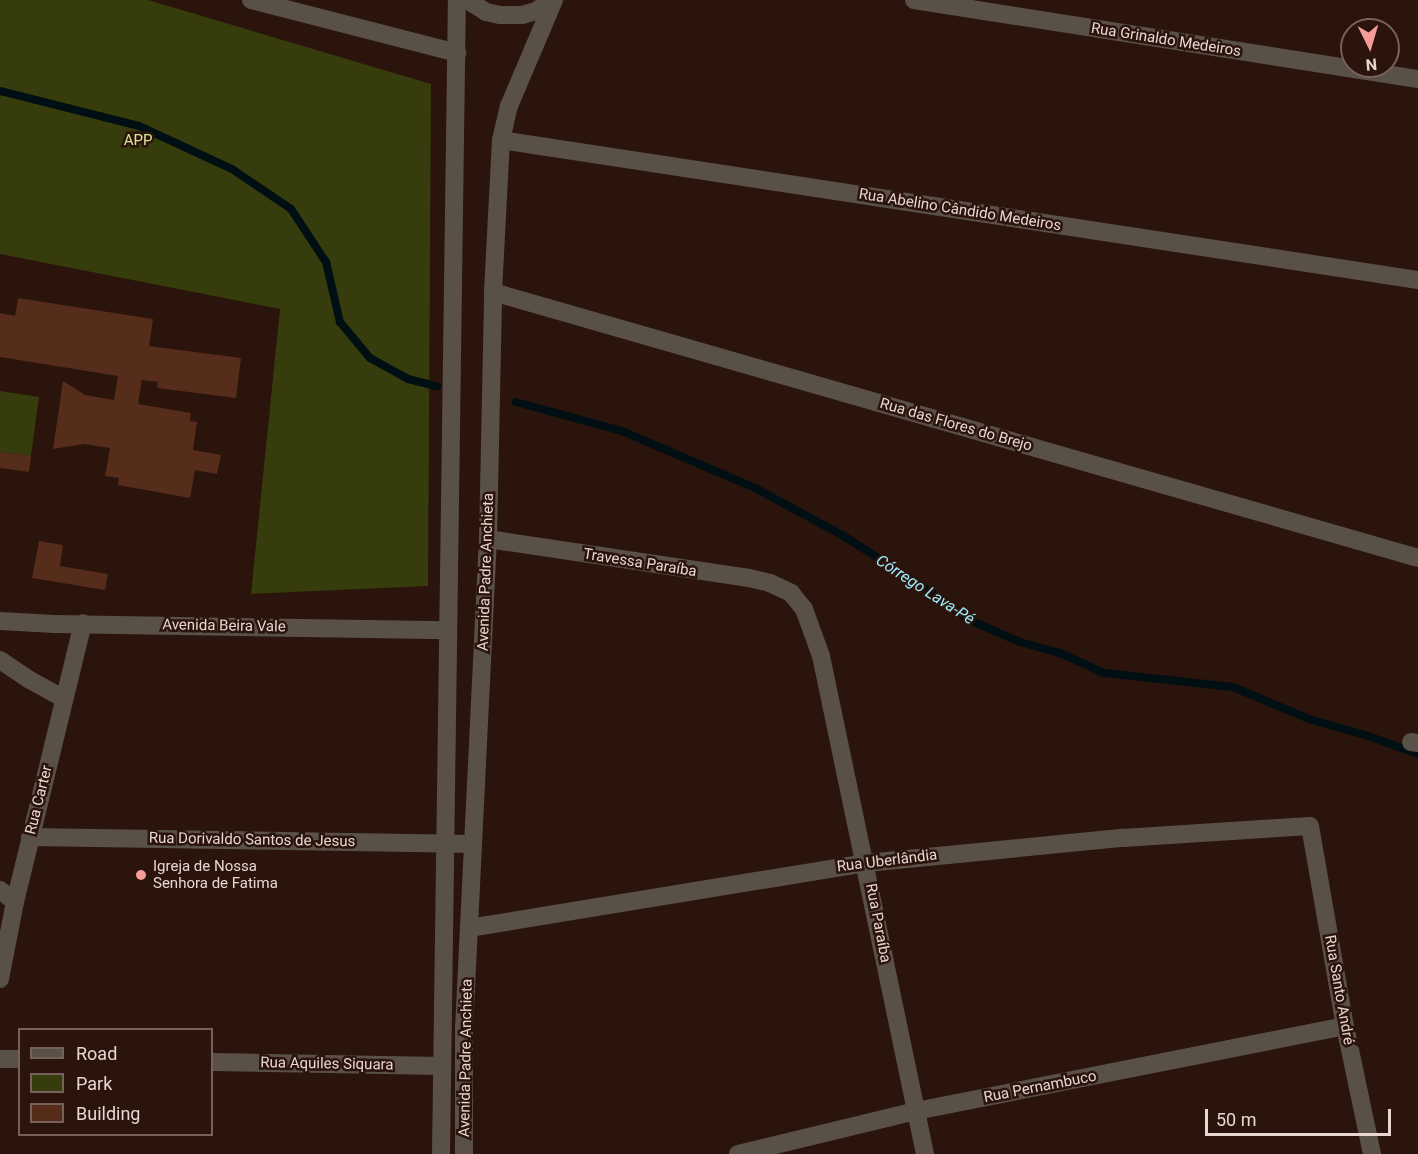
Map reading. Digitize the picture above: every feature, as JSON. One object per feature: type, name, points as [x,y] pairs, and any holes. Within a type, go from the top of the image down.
[{"type":"street","points":[[251,0],[457,53]]},
{"type":"street","name":"Avenida Padre Anchieta","points":[[441,1154],[443,843],[457,0]]},
{"type":"street","name":"Avenida Padre Anchieta","points":[[467,0],[486,12],[500,15],[522,15],[553,0]]},
{"type":"street","name":"Avenida Padre Anchieta","points":[[464,1154],[464,1029],[488,539],[493,292],[501,140],[509,106],[553,0]]},
{"type":"street","name":"Rua Grinaldo Medeiros","points":[[914,0],[1418,79]]},
{"type":"street","name":"Rua Abelino Cândido Medeiros","points":[[501,140],[1418,280]]},
{"type":"street","name":"Rua das Flores do Brejo","points":[[493,292],[1418,558]]},
{"type":"street","name":"Travessa Paraíba","points":[[488,539],[749,578],[770,583],[790,593]]},
{"type":"street","name":"Rua Paraíba","points":[[790,593],[804,609],[815,634],[866,862],[925,1154]]},
{"type":"street","name":"Avenida Beira Vale","points":[[0,621],[29,624],[448,630]]},
{"type":"street","name":"Rua Carter","points":[[0,979],[30,837],[83,623]]},
{"type":"street","points":[[0,660],[64,699]]},
{"type":"street","name":"Rua Uberlândia","points":[[469,928],[866,862],[1122,838],[1310,826]]},
{"type":"street","name":"Rua Santo André","points":[[1310,826],[1345,1026],[1372,1154]]},
{"type":"street","name":"Rua Dorivaldo Santos de Jesus","points":[[30,837],[473,844]]},
{"type":"street","points":[[0,890],[15,902]]},
{"type":"street","name":"Rua Pernambuco","points":[[738,1154],[916,1112],[1345,1026]]},
{"type":"street","points":[[0,1059],[18,1059]]},
{"type":"street","name":"Rua Aquiles Siquara","points":[[213,1062],[442,1066]]},
{"type":"green space","name":"APP","points":[[0,0],[148,0],[431,84],[428,586],[251,594],[280,309],[0,254]]},
{"type":"green space","points":[[0,391],[39,397],[31,456],[0,452]]},
{"type":"building","points":[[18,298],[153,319],[149,346],[241,358],[236,398],[157,388],[158,382],[142,380],[138,404],[191,413],[190,421],[197,422],[193,450],[221,455],[217,474],[195,470],[190,498],[118,485],[119,478],[105,476],[110,448],[84,444],[53,449],[63,381],[85,395],[114,400],[118,376],[0,357],[0,313],[15,316]]},
{"type":"building","points":[[0,452],[31,456],[29,472],[0,468]]},
{"type":"building","points":[[39,541],[63,545],[60,566],[108,574],[105,590],[32,578]]},
{"type":"waterway","name":"Córrego Lava-Pé","points":[[0,91],[139,126],[232,169],[291,209],[326,262],[340,322],[370,358],[408,379],[437,386]]},
{"type":"waterway","name":"Córrego Lava-Pé","points":[[516,402],[622,431],[755,488],[842,535],[913,580],[969,620],[1020,642],[1060,653],[1104,673],[1233,687],[1309,719],[1368,736],[1418,754]]},
{"type":"place","name":"Igreja de Nossa Senhora de Fatima","points":[[141,875]]}]
